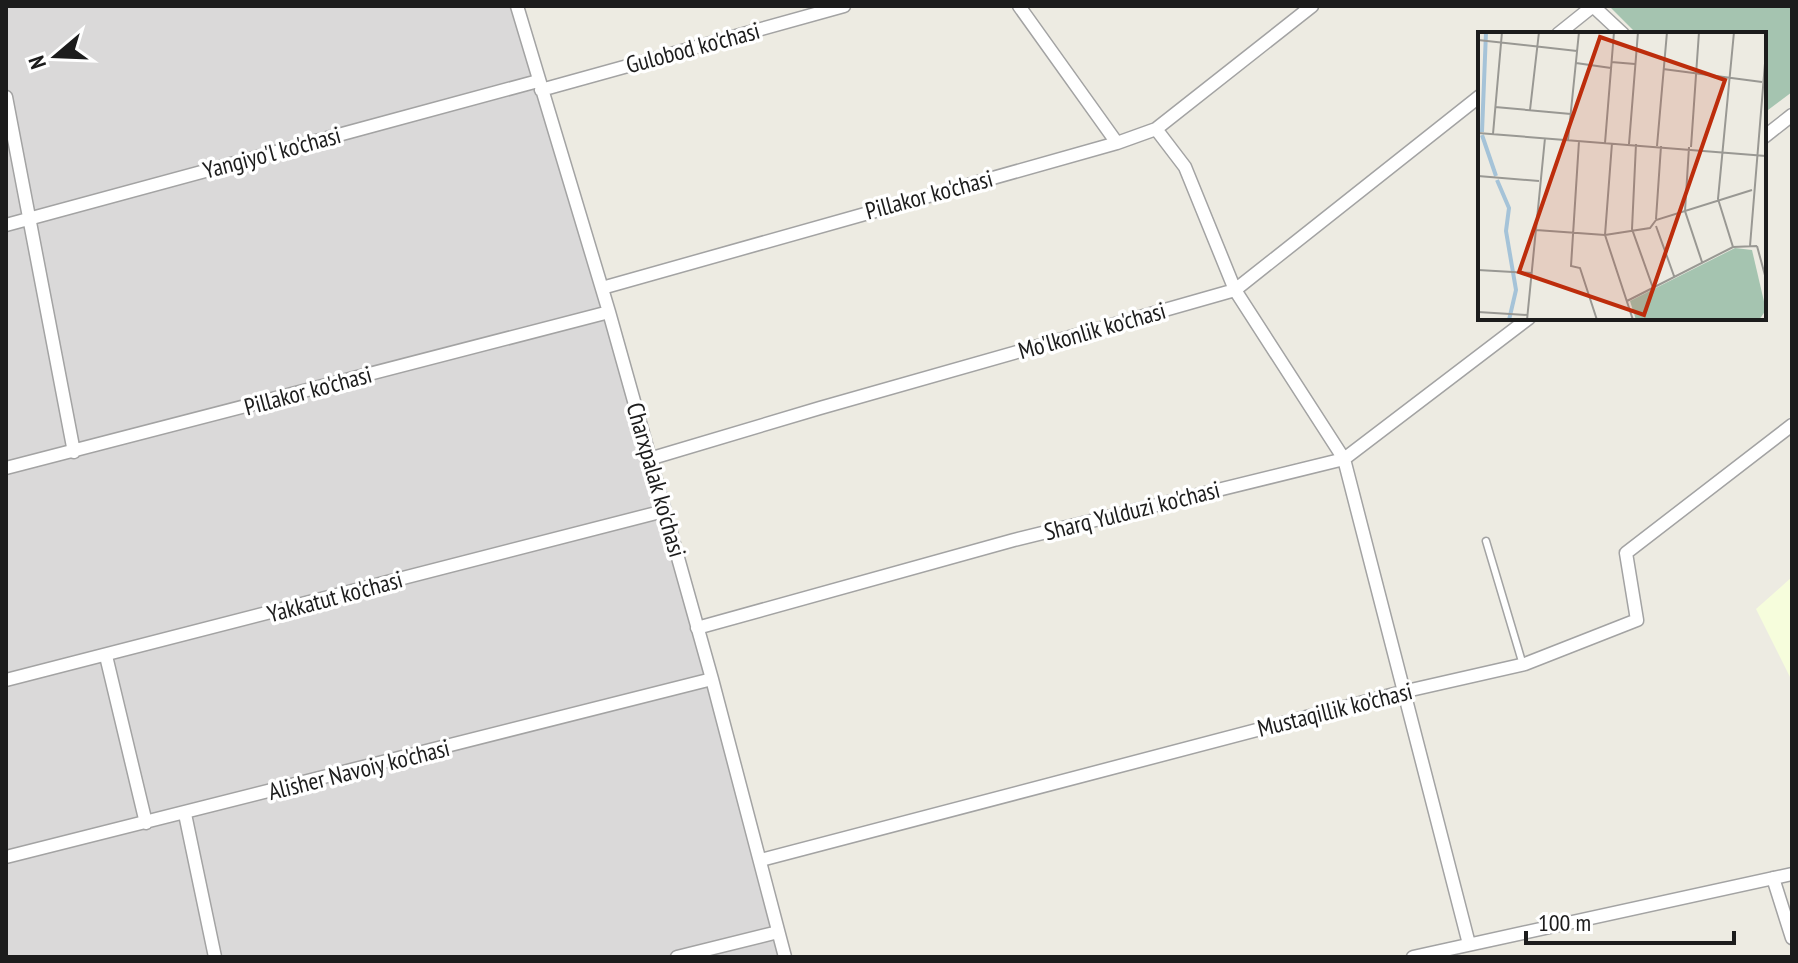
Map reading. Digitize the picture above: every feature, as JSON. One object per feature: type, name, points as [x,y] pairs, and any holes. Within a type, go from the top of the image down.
[{"type":"street","name":"Charxpalak ko'chasi","points":[[517,6],[609,312],[712,679],[785,957]]},
{"type":"street","name":"Gulobod ko'chasi","points":[[540,85],[844,6]]},
{"type":"street","points":[[1019,6],[1117,143]]},
{"type":"street","points":[[1312,6],[1156,129],[1185,167],[1235,290],[1344,459],[1469,944]]},
{"type":"street","points":[[1560,32],[1593,6],[1621,32]]},
{"type":"street","name":"Yangiyo'l ko'chasi","points":[[6,225],[540,85]]},
{"type":"street","points":[[6,97],[74,452]]},
{"type":"street","name":"Mo'lkonlik ko'chasi","points":[[649,459],[1235,290],[1478,98]]},
{"type":"street","points":[[1766,135],[1792,115]]},
{"type":"street","name":"Pillakor ko'chasi","points":[[602,288],[1117,143],[1156,129]]},
{"type":"street","name":"Pillakor ko'chasi","points":[[6,468],[609,312]]},
{"type":"street","name":"Sharq Yulduzi ko'chasi","points":[[697,628],[1014,540],[1344,459],[1526,320]]},
{"type":"street","name":"Mustaqillik ko'chasi","points":[[761,860],[1402,692],[1523,665],[1637,620],[1626,553],[1792,425]]},
{"type":"street","name":"Yakkatut ko'chasi","points":[[6,680],[664,511]]},
{"type":"street","points":[[106,656],[146,823]]},
{"type":"street","name":"Alisher Navoiy ko'chasi","points":[[6,857],[712,679]]},
{"type":"street","points":[[185,814],[215,957]]},
{"type":"street","points":[[1413,957],[1792,874]]},
{"type":"street","points":[[1773,878],[1792,938]]},
{"type":"street","points":[[677,957],[778,932]]},
{"type":"lane","points":[[1486,541],[1523,665]]},
{"type":"shaded area","points":[[6,6],[517,6],[785,957],[6,957]]},
{"type":"shaded area","points":[[1609,6],[1792,6],[1792,92],[1766,112],[1766,32],[1635,32]]},
{"type":"shaded area","points":[[1792,577],[1792,681],[1756,609]]}]
